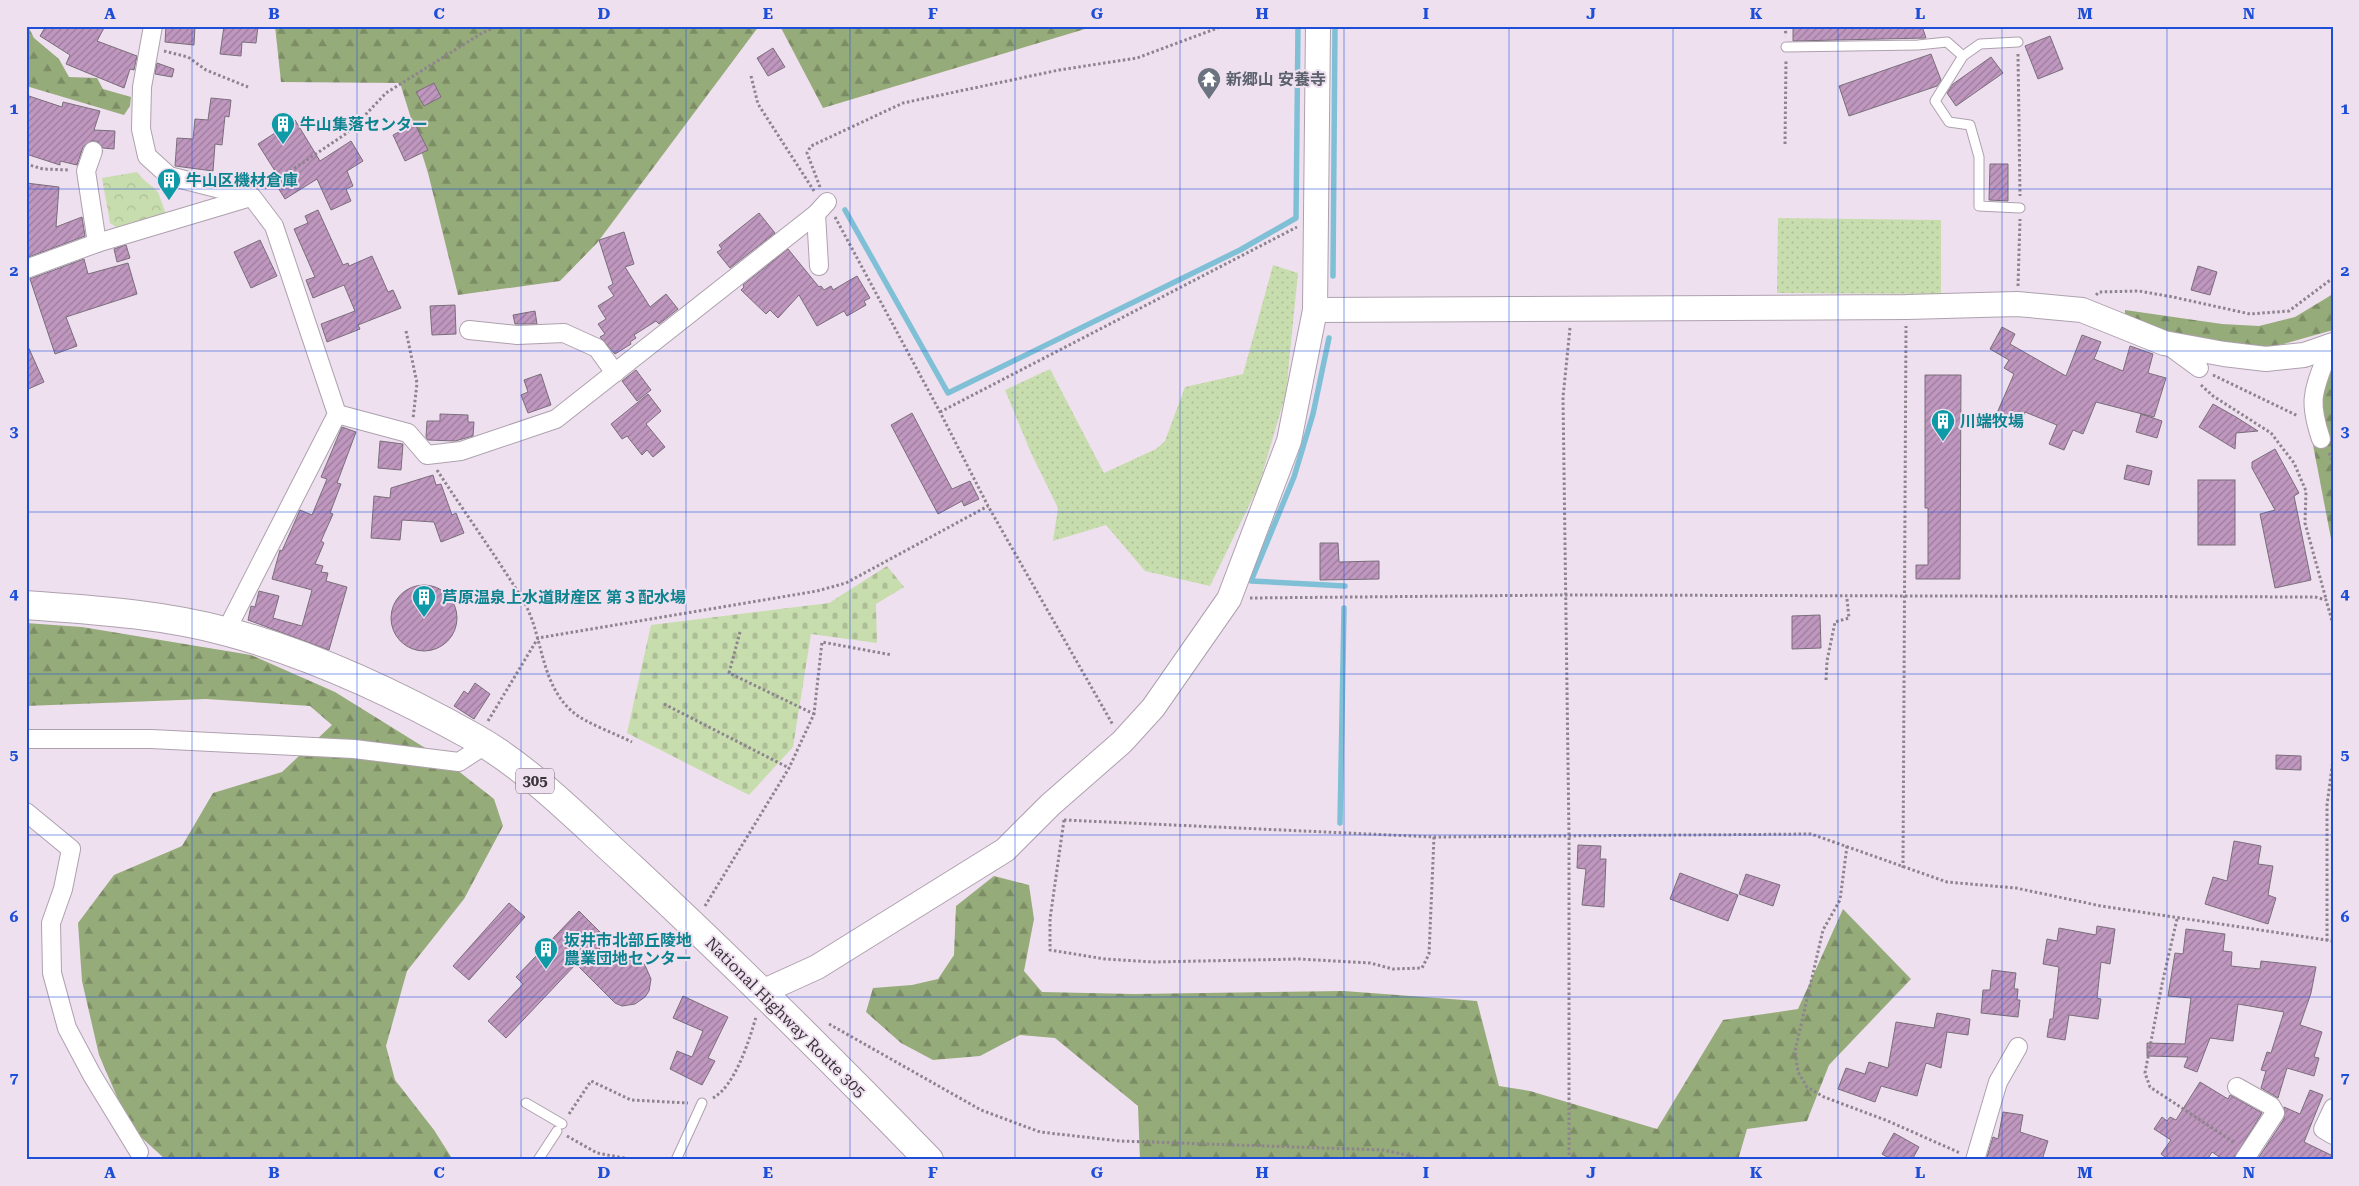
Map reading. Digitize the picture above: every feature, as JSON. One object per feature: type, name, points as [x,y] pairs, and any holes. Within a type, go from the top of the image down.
[{"type":"highway","name":"National Highway Route 305","points":[[26,605],[131,613],[226,631],[299,654],[375,688],[481,742],[532,778],[682,914],[929,1160]]},
{"type":"street","points":[[153,26],[142,87],[141,129],[147,156],[168,176],[252,197],[274,226],[337,414],[226,631]]},
{"type":"street","points":[[762,992],[817,967],[1005,850],[1057,813],[1153,708],[1229,598],[1289,441],[1315,310],[1318,26]]},
{"type":"street","points":[[93,151],[86,171],[97,243]]},
{"type":"street","points":[[26,269],[97,243],[252,197]]},
{"type":"street","points":[[337,414],[408,433],[426,455],[461,451],[556,419],[822,208]]},
{"type":"street","points":[[819,266],[822,208]]},
{"type":"street","points":[[1315,310],[1906,308],[2017,304],[2082,310],[2164,343],[2266,359],[2329,352],[2314,390],[2312,414],[2321,439]]},
{"type":"street","points":[[470,330],[517,335],[564,333],[597,348],[615,372]]},
{"type":"street","points":[[2164,343],[2196,366]]},
{"type":"street","points":[[26,739],[151,739],[354,749],[459,762],[481,742]]},
{"type":"street","points":[[26,812],[71,850],[63,889],[51,923],[52,973],[67,1028],[92,1076],[140,1152]]},
{"type":"street","points":[[1970,1158],[1998,1082],[2018,1047]]},
{"type":"street","points":[[2237,1087],[2272,1106],[2275,1113],[2247,1156]]},
{"type":"street","points":[[2333,1108],[2324,1129],[2333,1135]]},
{"type":"lane","points":[[1786,47],[1918,45],[1947,42],[1963,56]]},
{"type":"lane","points":[[2018,42],[1980,44],[1963,56],[1935,101],[1949,122],[1970,125],[1979,157],[1979,206],[2020,208]]},
{"type":"lane","points":[[676,1160],[702,1103]]},
{"type":"lane","points":[[526,1104],[560,1128],[538,1160]]},
{"type":"path","points":[[252,197],[350,131],[386,93],[482,33],[498,26]]},
{"type":"path","points":[[822,208],[807,153],[811,146],[903,102],[1060,70],[1137,58],[1224,26]]},
{"type":"path","points":[[1785,26],[1785,144]]},
{"type":"path","points":[[2017,304],[2020,208],[2018,42]]},
{"type":"path","points":[[149,47],[188,57],[206,70],[248,87]]},
{"type":"path","points":[[751,76],[758,104],[822,208],[940,412],[988,506],[1122,742]]},
{"type":"path","points":[[26,164],[44,169],[86,171]]},
{"type":"path","points":[[940,412],[1315,218]]},
{"type":"path","points":[[2082,310],[2099,292],[2139,291],[2250,314],[2289,311],[2333,278]]},
{"type":"path","points":[[1903,868],[1906,308]]},
{"type":"path","points":[[1569,1160],[1569,837],[1563,397],[1571,310]]},
{"type":"path","points":[[406,330],[417,383],[415,414],[408,433]]},
{"type":"path","points":[[2333,460],[2321,439],[2299,416],[2196,366],[2193,378],[2213,396],[2271,434],[2294,463],[2306,491],[2305,522],[2333,624]]},
{"type":"path","points":[[426,455],[524,602],[538,638],[540,656],[558,696],[574,714],[632,742]]},
{"type":"path","points":[[538,638],[817,591],[846,583],[988,506]]},
{"type":"path","points":[[1229,598],[1565,595],[2316,597],[2326,600]]},
{"type":"path","points":[[1826,680],[1827,661],[1835,622],[1849,618],[1847,599]]},
{"type":"path","points":[[740,632],[729,673],[814,714]]},
{"type":"path","points":[[481,742],[538,638]]},
{"type":"path","points":[[705,906],[789,768],[814,714],[822,642],[892,655]]},
{"type":"path","points":[[664,704],[789,768]]},
{"type":"path","points":[[2327,941],[2327,805],[2333,760]]},
{"type":"path","points":[[1434,837],[1430,954],[1422,968],[1393,969],[1370,963],[1299,959],[1153,962],[1105,959],[1050,950],[1050,919],[1057,813],[1434,837],[1811,834],[1947,882],[2016,888],[2100,906],[2333,941]]},
{"type":"path","points":[[1847,846],[1840,900],[1823,930],[1796,1051],[1798,1072],[1807,1087],[1824,1097],[1942,1143],[1970,1158]]},
{"type":"path","points":[[2177,918],[2148,1054],[2146,1073],[2150,1087],[2247,1156]]},
{"type":"path","points":[[635,1160],[597,1153],[560,1128],[591,1081],[631,1100],[702,1103],[723,1092],[736,1069],[750,1037],[762,992]]},
{"type":"path","points":[[828,1024],[981,1110],[1040,1132],[1120,1141],[1383,1150],[1430,1160]]},
{"type":"green space","points":[[26,26],[28,26],[34,38],[59,59],[69,77],[97,78],[103,89],[131,97],[130,106],[124,115],[26,86]]},
{"type":"green space","points":[[275,26],[759,26],[597,243],[560,281],[458,295],[428,173],[400,83],[281,82]]},
{"type":"green space","points":[[780,26],[1095,26],[823,108]]},
{"type":"green space","points":[[137,172],[158,192],[166,214],[116,227],[110,223],[102,178]]},
{"type":"green space","points":[[1778,218],[1941,220],[1941,294],[1777,293]]},
{"type":"green space","points":[[1273,265],[1298,273],[1286,393],[1259,485],[1210,586],[1145,571],[1106,525],[1053,541],[1058,508],[1031,453],[1005,390],[1050,369],[1104,473],[1156,449],[1165,441],[1185,387],[1243,374]]},
{"type":"green space","points":[[2333,294],[2333,330],[2276,346],[2247,348],[2156,331],[2125,315],[2125,310],[2222,324],[2259,326],[2295,317]]},
{"type":"green space","points":[[2333,359],[2333,549],[2308,419]]},
{"type":"green space","points":[[887,566],[904,587],[876,604],[877,643],[811,634],[793,747],[749,795],[627,733],[651,625],[829,603]]},
{"type":"green space","points":[[26,623],[82,627],[251,655],[335,692],[443,759],[494,799],[503,826],[464,899],[407,971],[386,1046],[395,1080],[434,1130],[453,1160],[166,1160],[130,1127],[99,1055],[82,981],[78,923],[114,875],[182,846],[213,793],[282,772],[332,725],[310,706],[206,699],[26,706]]},
{"type":"green space","points":[[994,876],[1029,885],[1034,919],[1024,971],[1042,992],[1134,994],[1344,991],[1477,1001],[1499,1086],[1530,1091],[1657,1129],[1723,1020],[1798,1009],[1843,909],[1911,979],[1829,1065],[1807,1121],[1747,1129],[1738,1160],[1140,1160],[1138,1106],[1055,1038],[1020,1035],[980,1056],[933,1060],[901,1043],[866,1012],[873,988],[912,985],[938,979],[954,955],[956,906]]},
{"type":"building","points":[[46,26],[105,26],[97,41],[137,56],[134,70],[130,69],[124,88],[66,64],[70,55],[40,36]]},
{"type":"building","points":[[166,26],[195,26],[194,45],[165,42]]},
{"type":"building","points":[[224,26],[258,26],[256,43],[242,42],[241,56],[220,54]]},
{"type":"building","points":[[1793,26],[1922,26],[1926,38],[1793,41]]},
{"type":"building","points":[[2050,36],[2063,69],[2038,79],[2025,46]]},
{"type":"building","points":[[773,48],[785,67],[768,76],[757,58]]},
{"type":"building","points":[[1931,54],[1941,80],[1937,86],[1849,116],[1839,86]]},
{"type":"building","points":[[1991,57],[2003,73],[1956,106],[1947,93],[1953,84]]},
{"type":"building","points":[[157,63],[174,69],[172,77],[155,74]]},
{"type":"building","points":[[434,83],[441,97],[424,106],[416,92]]},
{"type":"building","points":[[26,95],[62,107],[63,102],[100,111],[94,130],[115,131],[114,149],[103,148],[97,141],[91,141],[83,147],[77,165],[60,161],[60,165],[26,154]]},
{"type":"building","points":[[211,98],[231,100],[229,117],[225,116],[222,145],[215,144],[213,171],[175,166],[177,138],[193,139],[195,119],[208,120]]},
{"type":"building","points":[[295,120],[320,161],[351,141],[363,161],[347,171],[353,186],[346,189],[351,201],[331,210],[317,179],[285,199],[277,186],[282,182],[258,144]]},
{"type":"building","points":[[415,124],[428,150],[405,161],[393,135]]},
{"type":"building","points":[[1990,164],[2008,164],[2008,201],[1989,200]]},
{"type":"building","points":[[26,183],[59,187],[56,227],[82,217],[85,236],[26,258]]},
{"type":"building","points":[[318,210],[343,265],[348,263],[349,266],[372,256],[388,292],[393,290],[401,308],[358,325],[360,329],[327,342],[321,324],[355,311],[344,285],[313,298],[306,280],[315,277],[294,229],[308,223],[305,216]]},
{"type":"building","points":[[759,213],[775,233],[730,268],[717,252],[722,249],[719,245]]},
{"type":"building","points":[[624,232],[634,264],[625,267],[650,307],[666,294],[678,309],[659,324],[656,321],[634,335],[636,338],[630,342],[631,344],[615,354],[600,337],[605,334],[598,324],[606,319],[598,306],[614,296],[608,287],[613,284],[599,240]]},
{"type":"building","points":[[260,240],[277,276],[251,288],[234,252]]},
{"type":"building","points":[[126,245],[130,258],[117,262],[114,249]]},
{"type":"building","points":[[788,249],[819,287],[821,286],[824,290],[831,286],[833,290],[857,276],[870,298],[864,301],[866,305],[847,316],[844,311],[817,326],[799,295],[778,318],[770,310],[766,314],[741,290],[744,287],[743,285]]},
{"type":"building","points":[[84,259],[88,274],[128,263],[137,294],[66,317],[77,346],[55,354],[30,279]]},
{"type":"building","points":[[2198,266],[2217,272],[2210,295],[2191,290]]},
{"type":"building","points":[[455,305],[456,334],[432,335],[430,306]]},
{"type":"building","points":[[535,311],[537,324],[515,324],[513,315]]},
{"type":"building","points":[[2002,327],[2015,334],[2010,344],[2066,376],[2082,335],[2101,342],[2094,359],[2123,371],[2130,346],[2153,354],[2148,373],[2166,378],[2154,417],[2096,402],[2083,434],[2073,430],[2064,450],[2049,444],[2057,425],[2025,412],[2020,423],[1997,413],[2014,374],[2004,368],[2009,360],[1990,349]]},
{"type":"building","points":[[26,342],[44,382],[26,390]]},
{"type":"building","points":[[636,370],[651,390],[637,401],[622,381]]},
{"type":"building","points":[[541,374],[551,405],[528,413],[521,395],[528,392],[524,380]]},
{"type":"building","name":"川端牧場","points":[[1925,375],[1961,375],[1960,579],[1916,579],[1916,565],[1928,565],[1928,508],[1925,508]]},
{"type":"building","points":[[648,394],[661,411],[646,424],[665,447],[653,457],[647,450],[642,455],[627,436],[622,439],[611,424]]},
{"type":"building","points":[[2213,404],[2258,431],[2236,433],[2235,449],[2199,427]]},
{"type":"building","points":[[912,413],[952,489],[970,481],[979,499],[964,506],[962,501],[938,514],[891,425]]},
{"type":"building","points":[[440,414],[468,415],[468,422],[474,422],[473,436],[455,441],[428,440],[426,437],[427,421],[440,421]]},
{"type":"building","points":[[2141,414],[2162,421],[2157,438],[2136,432]]},
{"type":"building","points":[[342,427],[356,432],[337,483],[341,484],[330,513],[333,514],[321,541],[324,543],[315,564],[323,566],[321,572],[328,573],[326,581],[347,587],[329,650],[248,620],[251,606],[255,607],[259,591],[279,596],[273,618],[302,626],[312,590],[272,579],[280,550],[282,551],[300,510],[312,515],[327,479],[321,477]]},
{"type":"building","points":[[380,441],[403,444],[401,470],[378,468]]},
{"type":"building","points":[[2275,449],[2299,493],[2294,496],[2311,580],[2275,588],[2260,514],[2275,510],[2252,468],[2252,462]]},
{"type":"building","points":[[2127,465],[2152,471],[2149,485],[2124,479]]},
{"type":"building","points":[[433,475],[436,485],[441,484],[452,515],[456,513],[464,533],[441,542],[434,522],[402,520],[400,540],[371,538],[374,496],[390,498],[391,488]]},
{"type":"building","points":[[2198,480],[2235,480],[2235,545],[2198,545]]},
{"type":"building","points":[[1320,543],[1338,543],[1339,562],[1379,561],[1379,579],[1320,580]]},
{"type":"building","name":"芦原温泉上水道財産区 第３配水場","points":[[424,585],[437,588],[447,595],[454,605],[457,618],[454,631],[447,641],[437,648],[424,651],[411,648],[401,641],[394,631],[391,618],[394,605],[401,595],[411,588]]},
{"type":"building","points":[[1820,615],[1821,648],[1792,649],[1792,616]]},
{"type":"building","points":[[475,683],[490,694],[474,719],[454,706],[464,691],[468,694]]},
{"type":"building","points":[[2276,755],[2301,756],[2301,770],[2276,769]]},
{"type":"building","points":[[2234,841],[2261,846],[2258,864],[2273,866],[2268,895],[2276,898],[2268,924],[2205,904],[2213,877],[2227,881]]},
{"type":"building","points":[[1578,845],[1601,846],[1600,859],[1606,859],[1604,907],[1582,905],[1586,869],[1577,868]]},
{"type":"building","points":[[1680,873],[1738,895],[1728,921],[1670,899]]},
{"type":"building","points":[[1746,874],[1780,885],[1773,906],[1739,894]]},
{"type":"building","points":[[509,903],[525,917],[469,980],[453,966]]},
{"type":"building","name":"坂井市北部丘陵地 農業団地センター","points":[[579,911],[603,935],[595,944],[611,960],[631,957],[644,963],[651,979],[649,991],[645,997],[635,1004],[622,1006],[615,1003],[576,964],[506,1038],[488,1021],[523,984],[516,977]]},
{"type":"building","points":[[2097,926],[2115,929],[2110,964],[2101,962],[2097,998],[2101,999],[2098,1019],[2069,1015],[2065,1040],[2047,1037],[2050,1019],[2053,1019],[2059,967],[2043,964],[2047,939],[2057,941],[2059,928],[2096,935]]},
{"type":"building","points":[[2186,929],[2225,934],[2223,951],[2232,952],[2231,966],[2260,969],[2261,961],[2316,967],[2311,993],[2300,1025],[2322,1032],[2314,1057],[2319,1058],[2314,1076],[2287,1068],[2278,1098],[2261,1088],[2266,1071],[2261,1070],[2267,1052],[2271,1053],[2284,1012],[2238,1004],[2233,1041],[2210,1038],[2197,1072],[2184,1067],[2188,1057],[2147,1056],[2147,1043],[2185,1044],[2191,998],[2168,996],[2175,953],[2183,954]]},
{"type":"building","points":[[1992,970],[2016,973],[2014,989],[2018,989],[2017,1000],[2020,1000],[2018,1017],[1981,1013],[1983,990],[1990,990]]},
{"type":"building","points":[[683,996],[728,1017],[708,1058],[715,1061],[702,1085],[670,1069],[677,1051],[692,1057],[703,1031],[673,1018]]},
{"type":"building","points":[[1937,1013],[1970,1019],[1968,1035],[1947,1032],[1941,1068],[1926,1063],[1917,1096],[1881,1086],[1875,1102],[1838,1089],[1846,1068],[1865,1074],[1869,1062],[1888,1068],[1896,1022],[1934,1028]]},
{"type":"building","points":[[2200,1082],[2228,1099],[2230,1095],[2262,1113],[2233,1160],[2224,1160],[2212,1152],[2207,1160],[2169,1160],[2161,1154],[2171,1140],[2154,1129],[2162,1117],[2167,1121],[2170,1117],[2176,1120]]},
{"type":"building","points":[[2310,1090],[2323,1095],[2304,1142],[2333,1156],[2333,1160],[2257,1160],[2284,1119],[2284,1107],[2300,1114]]},
{"type":"building","points":[[2003,1112],[2023,1115],[2020,1132],[2048,1141],[2042,1160],[1986,1160],[1993,1137],[1998,1139]]},
{"type":"building","points":[[1894,1133],[1919,1147],[1912,1160],[1892,1160],[1882,1154]]},
{"type":"waterway","points":[[845,210],[948,393],[1240,250],[1296,218],[1298,26]]},
{"type":"waterway","points":[[1333,276],[1335,26]]},
{"type":"waterway","points":[[1329,338],[1313,414],[1294,477],[1251,581],[1345,586]]},
{"type":"waterway","points":[[1340,823],[1344,608]]},
{"type":"place","name":"新郷山 安養寺","points":[[1209,100]]},
{"type":"place","name":"牛山集落センター","points":[[283,145]]},
{"type":"place","name":"牛山区機材倉庫","points":[[169,201]]},
{"type":"place","name":"川端牧場","points":[[1943,442]]},
{"type":"place","name":"芦原温泉上水道財産区 第３配水場","points":[[424,618]]},
{"type":"place","name":"坂井市北部丘陵地 農業団地センター","points":[[546,970]]}]
